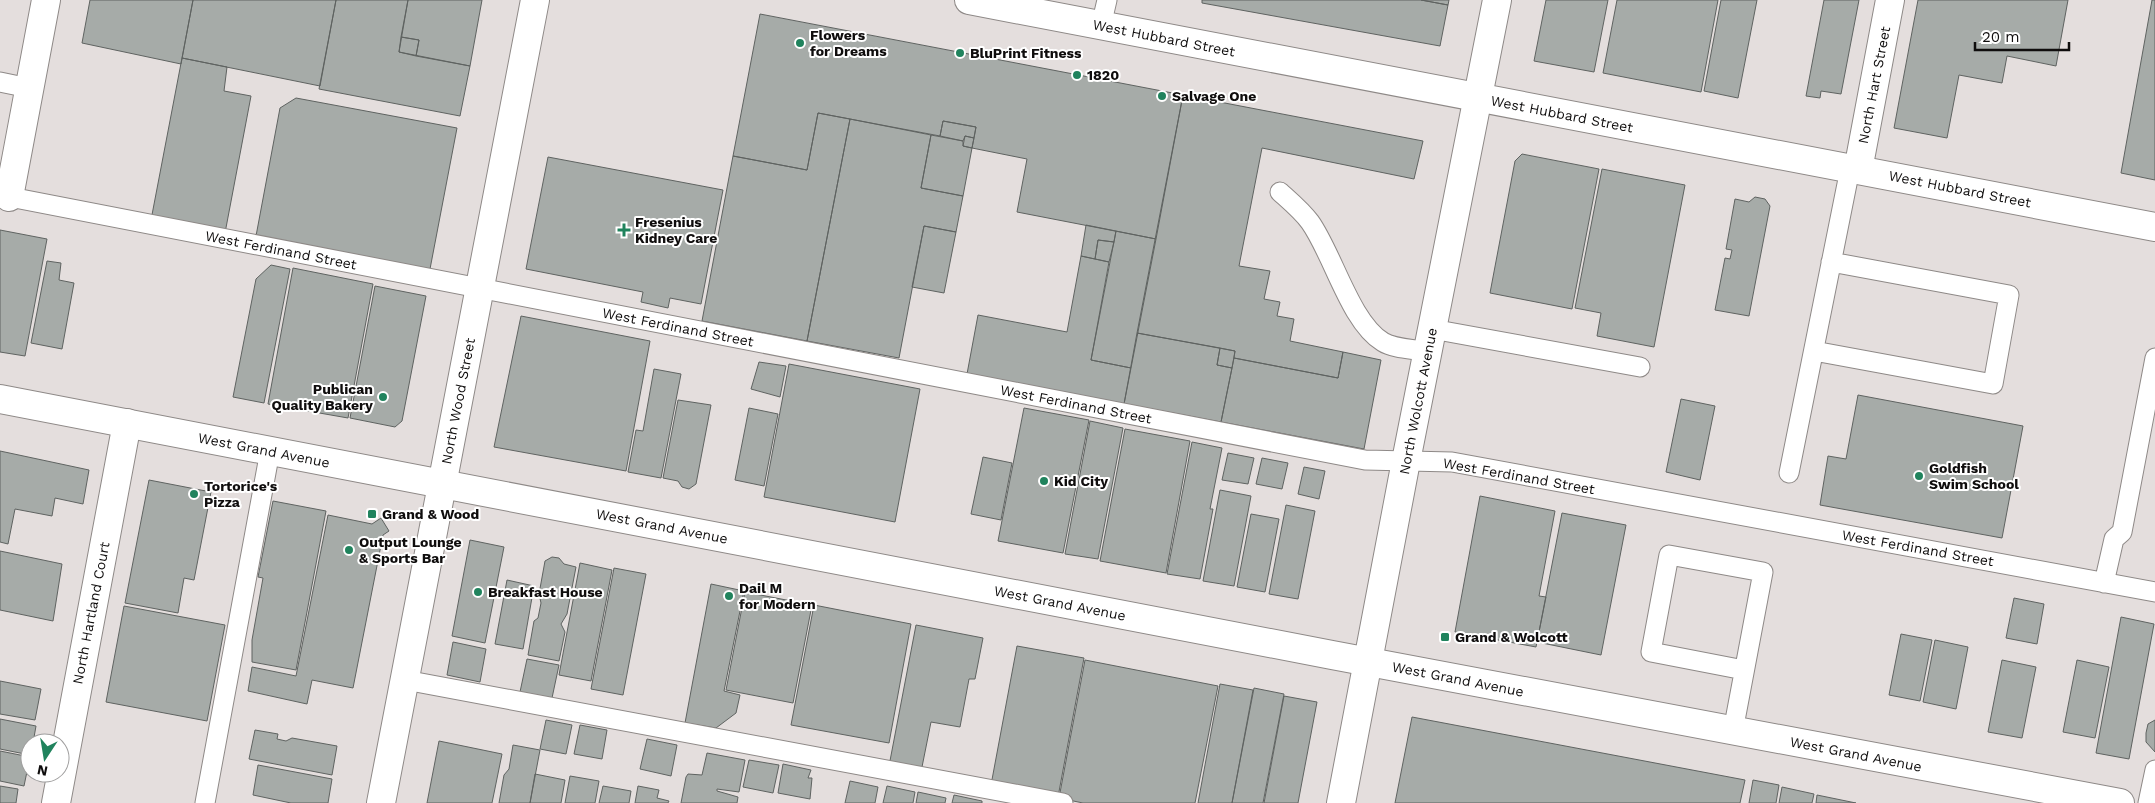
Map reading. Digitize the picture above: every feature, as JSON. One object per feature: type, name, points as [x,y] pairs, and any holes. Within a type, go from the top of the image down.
[{"type":"street","points":[[4,196],[29,88],[46,0]]},
{"type":"street","name":"North Wood Street","points":[[381,803],[535,0]]},
{"type":"street","name":"West Hubbard Street","points":[[969,0],[1104,13],[1478,98],[2155,227]]},
{"type":"street","name":"North Wolcott Avenue","points":[[1341,803],[1406,461],[1498,0]]},
{"type":"street","name":"North Hart Street","points":[[1854,169],[1890,0]]},
{"type":"street","name":"West Grand Avenue","points":[[0,399],[1368,662],[2120,803]]},
{"type":"street","name":"North Hartland Court","points":[[56,803],[126,423]]},
{"type":"lane","points":[[0,82],[29,88]]},
{"type":"lane","points":[[1789,473],[1831,262],[1854,169]]},
{"type":"lane","points":[[1280,192],[1309,220],[1349,297],[1368,328],[1384,342],[1430,340],[1640,367]]},
{"type":"lane","name":"West Ferdinand Street","points":[[4,196],[1365,460],[1452,462],[2155,592]]},
{"type":"lane","points":[[1814,351],[1993,384],[2009,295],[1831,262]]},
{"type":"lane","points":[[2104,582],[2114,539],[2122,532],[2155,358]]},
{"type":"lane","points":[[205,803],[270,450]]},
{"type":"lane","points":[[1733,731],[1763,572],[1669,554],[1651,652],[1744,670]]},
{"type":"lane","points":[[405,680],[1063,803]]},
{"type":"lane","points":[[2148,803],[2155,770]]},
{"type":"building","points":[[90,0],[193,0],[181,64],[82,43]]},
{"type":"building","points":[[193,0],[336,0],[320,86],[182,58]]},
{"type":"building","points":[[336,0],[408,0],[399,52],[470,66],[460,116],[319,89]]},
{"type":"building","points":[[408,0],[482,0],[470,66],[416,56],[419,40],[401,37]]},
{"type":"building","points":[[1202,0],[1421,0],[1448,5],[1440,46],[1202,3]]},
{"type":"building","points":[[1421,0],[1449,0],[1448,5]]},
{"type":"building","points":[[1546,0],[1608,0],[1594,72],[1534,61]]},
{"type":"building","points":[[1617,0],[1718,0],[1701,92],[1603,73]]},
{"type":"building","points":[[1721,0],[1757,0],[1738,98],[1704,91]]},
{"type":"building","points":[[1824,0],[1859,0],[1841,94],[1821,91],[1820,98],[1806,96]]},
{"type":"building","points":[[1918,0],[2068,0],[2056,66],[2007,56],[2002,83],[1959,75],[1947,138],[1894,128]]},
{"type":"building","points":[[2152,0],[2155,0],[2155,180],[2121,173]]},
{"type":"building","points":[[760,14],[1183,95],[1156,239],[1017,212],[1027,159],[972,148],[976,127],[943,121],[940,136],[818,113],[807,170],[733,156]]},
{"type":"building","points":[[401,37],[419,40],[416,56],[399,52]]},
{"type":"building","points":[[182,58],[227,67],[224,91],[251,96],[225,233],[151,220]]},
{"type":"building","points":[[1183,95],[1423,141],[1414,179],[1262,148],[1239,266],[1270,271],[1264,299],[1280,302],[1277,316],[1294,319],[1290,341],[1343,352],[1338,378],[1234,358],[1235,351],[1137,333]]},
{"type":"building","points":[[296,98],[457,128],[430,269],[256,236],[280,108]]},
{"type":"building","points":[[818,113],[850,119],[807,341],[702,321],[733,156],[807,170]]},
{"type":"building","points":[[850,119],[931,135],[921,188],[963,196],[956,232],[924,226],[899,358],[807,341]]},
{"type":"building","points":[[943,121],[976,127],[974,138],[965,136],[963,141],[940,136]]},
{"type":"building","points":[[931,135],[963,141],[963,146],[972,148],[963,196],[921,188]]},
{"type":"building","points":[[965,136],[974,138],[972,148],[963,146]]},
{"type":"building","points":[[1522,154],[1599,169],[1572,309],[1490,293],[1515,161]]},
{"type":"building","name":"Fresenius Kidney Care","points":[[548,157],[723,190],[701,304],[670,298],[668,308],[641,302],[643,292],[526,269]]},
{"type":"building","points":[[1602,169],[1685,185],[1654,347],[1597,336],[1601,313],[1575,308]]},
{"type":"building","points":[[1755,197],[1765,199],[1770,206],[1749,316],[1715,310],[1725,258],[1730,259],[1732,250],[1726,249],[1735,199],[1749,202]]},
{"type":"building","points":[[1086,225],[1116,231],[1114,242],[1098,240],[1095,259],[1081,256]]},
{"type":"building","points":[[924,226],[956,232],[944,293],[912,287]]},
{"type":"building","points":[[0,230],[47,239],[25,356],[0,352]]},
{"type":"building","points":[[1116,231],[1156,239],[1131,368],[1091,360]]},
{"type":"building","points":[[1098,240],[1114,242],[1109,262],[1095,259]]},
{"type":"building","points":[[1081,256],[1109,262],[1091,360],[1131,368],[1124,404],[967,374],[978,315],[1067,332]]},
{"type":"building","points":[[47,261],[61,263],[59,280],[74,283],[62,349],[31,343]]},
{"type":"building","points":[[271,265],[290,269],[264,403],[233,397],[256,279]]},
{"type":"building","points":[[293,268],[373,284],[348,418],[268,404]]},
{"type":"building","points":[[375,286],[426,296],[402,421],[395,427],[350,418]]},
{"type":"building","points":[[521,316],[650,341],[626,471],[494,447]]},
{"type":"building","points":[[1137,333],[1220,348],[1217,365],[1232,368],[1221,422],[1124,404]]},
{"type":"building","points":[[1220,348],[1235,351],[1232,368],[1217,365]]},
{"type":"building","points":[[1343,352],[1381,360],[1364,449],[1221,422],[1234,358],[1338,378]]},
{"type":"building","points":[[759,362],[786,366],[780,397],[751,389]]},
{"type":"building","points":[[789,364],[920,389],[895,522],[764,497]]},
{"type":"building","points":[[654,369],[681,374],[661,478],[628,472],[636,430],[643,431]]},
{"type":"building","name":"Goldfish Swim School","points":[[1858,395],[2023,426],[2002,538],[1820,505],[1828,456],[1846,459]]},
{"type":"building","points":[[1681,399],[1715,406],[1700,480],[1666,472]]},
{"type":"building","points":[[678,400],[711,405],[696,484],[689,489],[682,487],[678,481],[663,478]]},
{"type":"building","points":[[749,408],[778,414],[764,486],[735,480]]},
{"type":"building","name":"Kid City","points":[[1024,408],[1089,420],[1063,553],[998,541]]},
{"type":"building","points":[[1090,421],[1123,428],[1098,559],[1065,554]]},
{"type":"building","points":[[1125,429],[1190,441],[1166,573],[1100,561]]},
{"type":"building","points":[[1192,442],[1222,448],[1210,509],[1213,509],[1200,579],[1167,574]]},
{"type":"building","points":[[0,451],[89,470],[83,504],[55,498],[52,516],[15,509],[8,544],[0,542]]},
{"type":"building","points":[[1228,453],[1254,458],[1248,484],[1222,480]]},
{"type":"building","points":[[983,457],[1012,463],[1001,520],[971,514]]},
{"type":"building","points":[[1262,458],[1288,463],[1282,489],[1256,484]]},
{"type":"building","points":[[1304,467],[1325,471],[1319,499],[1298,494]]},
{"type":"building","points":[[149,480],[211,492],[194,580],[184,578],[178,613],[125,603]]},
{"type":"building","points":[[1220,490],[1251,496],[1234,586],[1203,581]]},
{"type":"building","points":[[1480,496],[1555,511],[1539,596],[1546,597],[1536,647],[1455,632]]},
{"type":"building","points":[[273,501],[326,511],[296,670],[252,662],[252,640],[263,578],[258,577]]},
{"type":"building","points":[[1286,505],[1315,511],[1298,599],[1269,594]]},
{"type":"building","points":[[1562,513],[1626,525],[1601,655],[1537,642]]},
{"type":"building","points":[[1251,514],[1279,519],[1265,592],[1237,587]]},
{"type":"building","points":[[328,515],[372,524],[381,518],[389,531],[383,535],[353,688],[312,680],[307,704],[248,691],[252,667],[296,676]]},
{"type":"building","name":"Breakfast House","points":[[470,540],[504,547],[485,643],[452,636]]},
{"type":"building","points":[[0,551],[62,564],[53,621],[0,610]]},
{"type":"building","points":[[552,557],[559,558],[564,564],[576,567],[567,614],[561,624],[565,632],[559,661],[528,655],[534,621],[538,618],[541,603],[539,594],[545,561]]},
{"type":"building","points":[[580,563],[612,570],[591,681],[559,675]]},
{"type":"building","points":[[614,568],[646,574],[623,695],[591,689]]},
{"type":"building","points":[[507,580],[534,586],[523,649],[495,644]]},
{"type":"building","points":[[711,584],[744,591],[724,691],[740,695],[736,713],[716,728],[685,723]]},
{"type":"building","points":[[745,592],[812,605],[793,703],[726,690]]},
{"type":"building","points":[[2014,598],[2044,604],[2037,644],[2006,638]]},
{"type":"building","points":[[814,605],[911,624],[889,743],[791,725]]},
{"type":"building","points":[[124,606],[225,625],[207,721],[106,702]]},
{"type":"building","points":[[2121,617],[2154,624],[2129,759],[2096,753]]},
{"type":"building","points":[[916,625],[983,638],[975,679],[969,679],[960,727],[931,722],[921,772],[889,766]]},
{"type":"building","points":[[1901,634],[1932,640],[1920,701],[1889,695]]},
{"type":"building","points":[[1935,640],[1968,647],[1956,709],[1923,702]]},
{"type":"building","points":[[453,642],[486,649],[480,682],[447,675]]},
{"type":"building","points":[[1017,646],[1084,658],[1058,797],[991,785]]},
{"type":"building","points":[[527,659],[559,665],[552,698],[520,692]]},
{"type":"building","points":[[1085,660],[1218,686],[1195,803],[1083,803],[1059,798]]},
{"type":"building","points":[[2002,660],[2036,667],[2022,738],[1988,732]]},
{"type":"building","points":[[2077,660],[2109,667],[2095,738],[2063,732]]},
{"type":"building","points":[[0,681],[41,689],[35,720],[0,714]]},
{"type":"building","points":[[1220,684],[1253,690],[1232,803],[1198,803]]},
{"type":"building","points":[[1254,688],[1284,694],[1263,803],[1232,803]]},
{"type":"building","points":[[1284,696],[1317,702],[1298,803],[1264,803]]},
{"type":"building","points":[[1412,717],[1745,780],[1740,803],[1395,803]]},
{"type":"building","points":[[0,719],[36,726],[35,733],[20,733],[20,753],[0,749]]},
{"type":"building","points":[[546,720],[572,725],[566,754],[540,749]]},
{"type":"building","points":[[2155,720],[2155,752],[2146,742],[2146,733],[2148,724]]},
{"type":"building","points":[[580,725],[607,730],[602,759],[574,754]]},
{"type":"building","points":[[255,730],[278,734],[277,739],[286,741],[292,738],[337,746],[332,775],[249,759]]},
{"type":"building","points":[[647,739],[677,745],[671,776],[640,769]]},
{"type":"building","points":[[439,741],[502,754],[492,803],[427,803]]},
{"type":"building","points":[[513,745],[540,750],[530,803],[499,803],[504,775],[509,769]]},
{"type":"building","points":[[0,751],[20,755],[20,783],[25,783],[24,786],[0,781]]},
{"type":"building","points":[[707,753],[745,760],[739,792],[717,789],[717,791],[738,797],[737,803],[681,803],[686,777],[688,774],[702,775]]},
{"type":"building","points":[[749,760],[779,765],[773,793],[743,787]]},
{"type":"building","points":[[783,764],[811,770],[808,778],[812,778],[810,799],[778,793]]},
{"type":"building","points":[[258,765],[332,779],[328,803],[291,803],[253,795]]},
{"type":"building","points":[[535,774],[565,780],[561,803],[530,803]]},
{"type":"building","points":[[570,776],[599,781],[595,803],[565,803]]},
{"type":"building","points":[[1753,780],[1779,785],[1776,803],[1749,803]]},
{"type":"building","points":[[850,781],[878,787],[875,803],[845,803]]},
{"type":"building","points":[[0,786],[18,789],[16,803],[0,803]]},
{"type":"building","points":[[603,786],[631,791],[629,803],[599,803]]},
{"type":"building","points":[[638,786],[659,790],[657,798],[669,801],[668,803],[635,803]]},
{"type":"building","points":[[887,786],[915,792],[913,803],[883,803]]},
{"type":"building","points":[[1782,787],[1814,794],[1812,803],[1779,803]]},
{"type":"building","points":[[918,792],[946,798],[945,803],[916,803]]},
{"type":"building","points":[[954,795],[982,801],[982,803],[952,803]]},
{"type":"building","points":[[1817,795],[1856,803],[1816,803]]},
{"type":"place","name":"Flowers for Dreams","points":[[800,43]]},
{"type":"place","name":"BluPrint Fitness","points":[[960,53]]},
{"type":"place","name":"1820","points":[[1077,75]]},
{"type":"place","name":"Salvage One","points":[[1162,96]]},
{"type":"place","name":"Fresenius Kidney Care","points":[[624,230]]},
{"type":"place","name":"Publican Quality Bakery","points":[[383,397]]},
{"type":"place","name":"Goldfish Swim School","points":[[1919,476]]},
{"type":"place","name":"Kid City","points":[[1044,481]]},
{"type":"place","name":"Tortorice's Pizza","points":[[194,494]]},
{"type":"place","name":"Grand & Wood","points":[[372,514]]},
{"type":"place","name":"Output Lounge & Sports Bar","points":[[349,550]]},
{"type":"place","name":"Breakfast House","points":[[478,592]]},
{"type":"place","name":"Dail M for Modern","points":[[729,596]]},
{"type":"place","name":"Grand & Wolcott","points":[[1445,637]]}]
